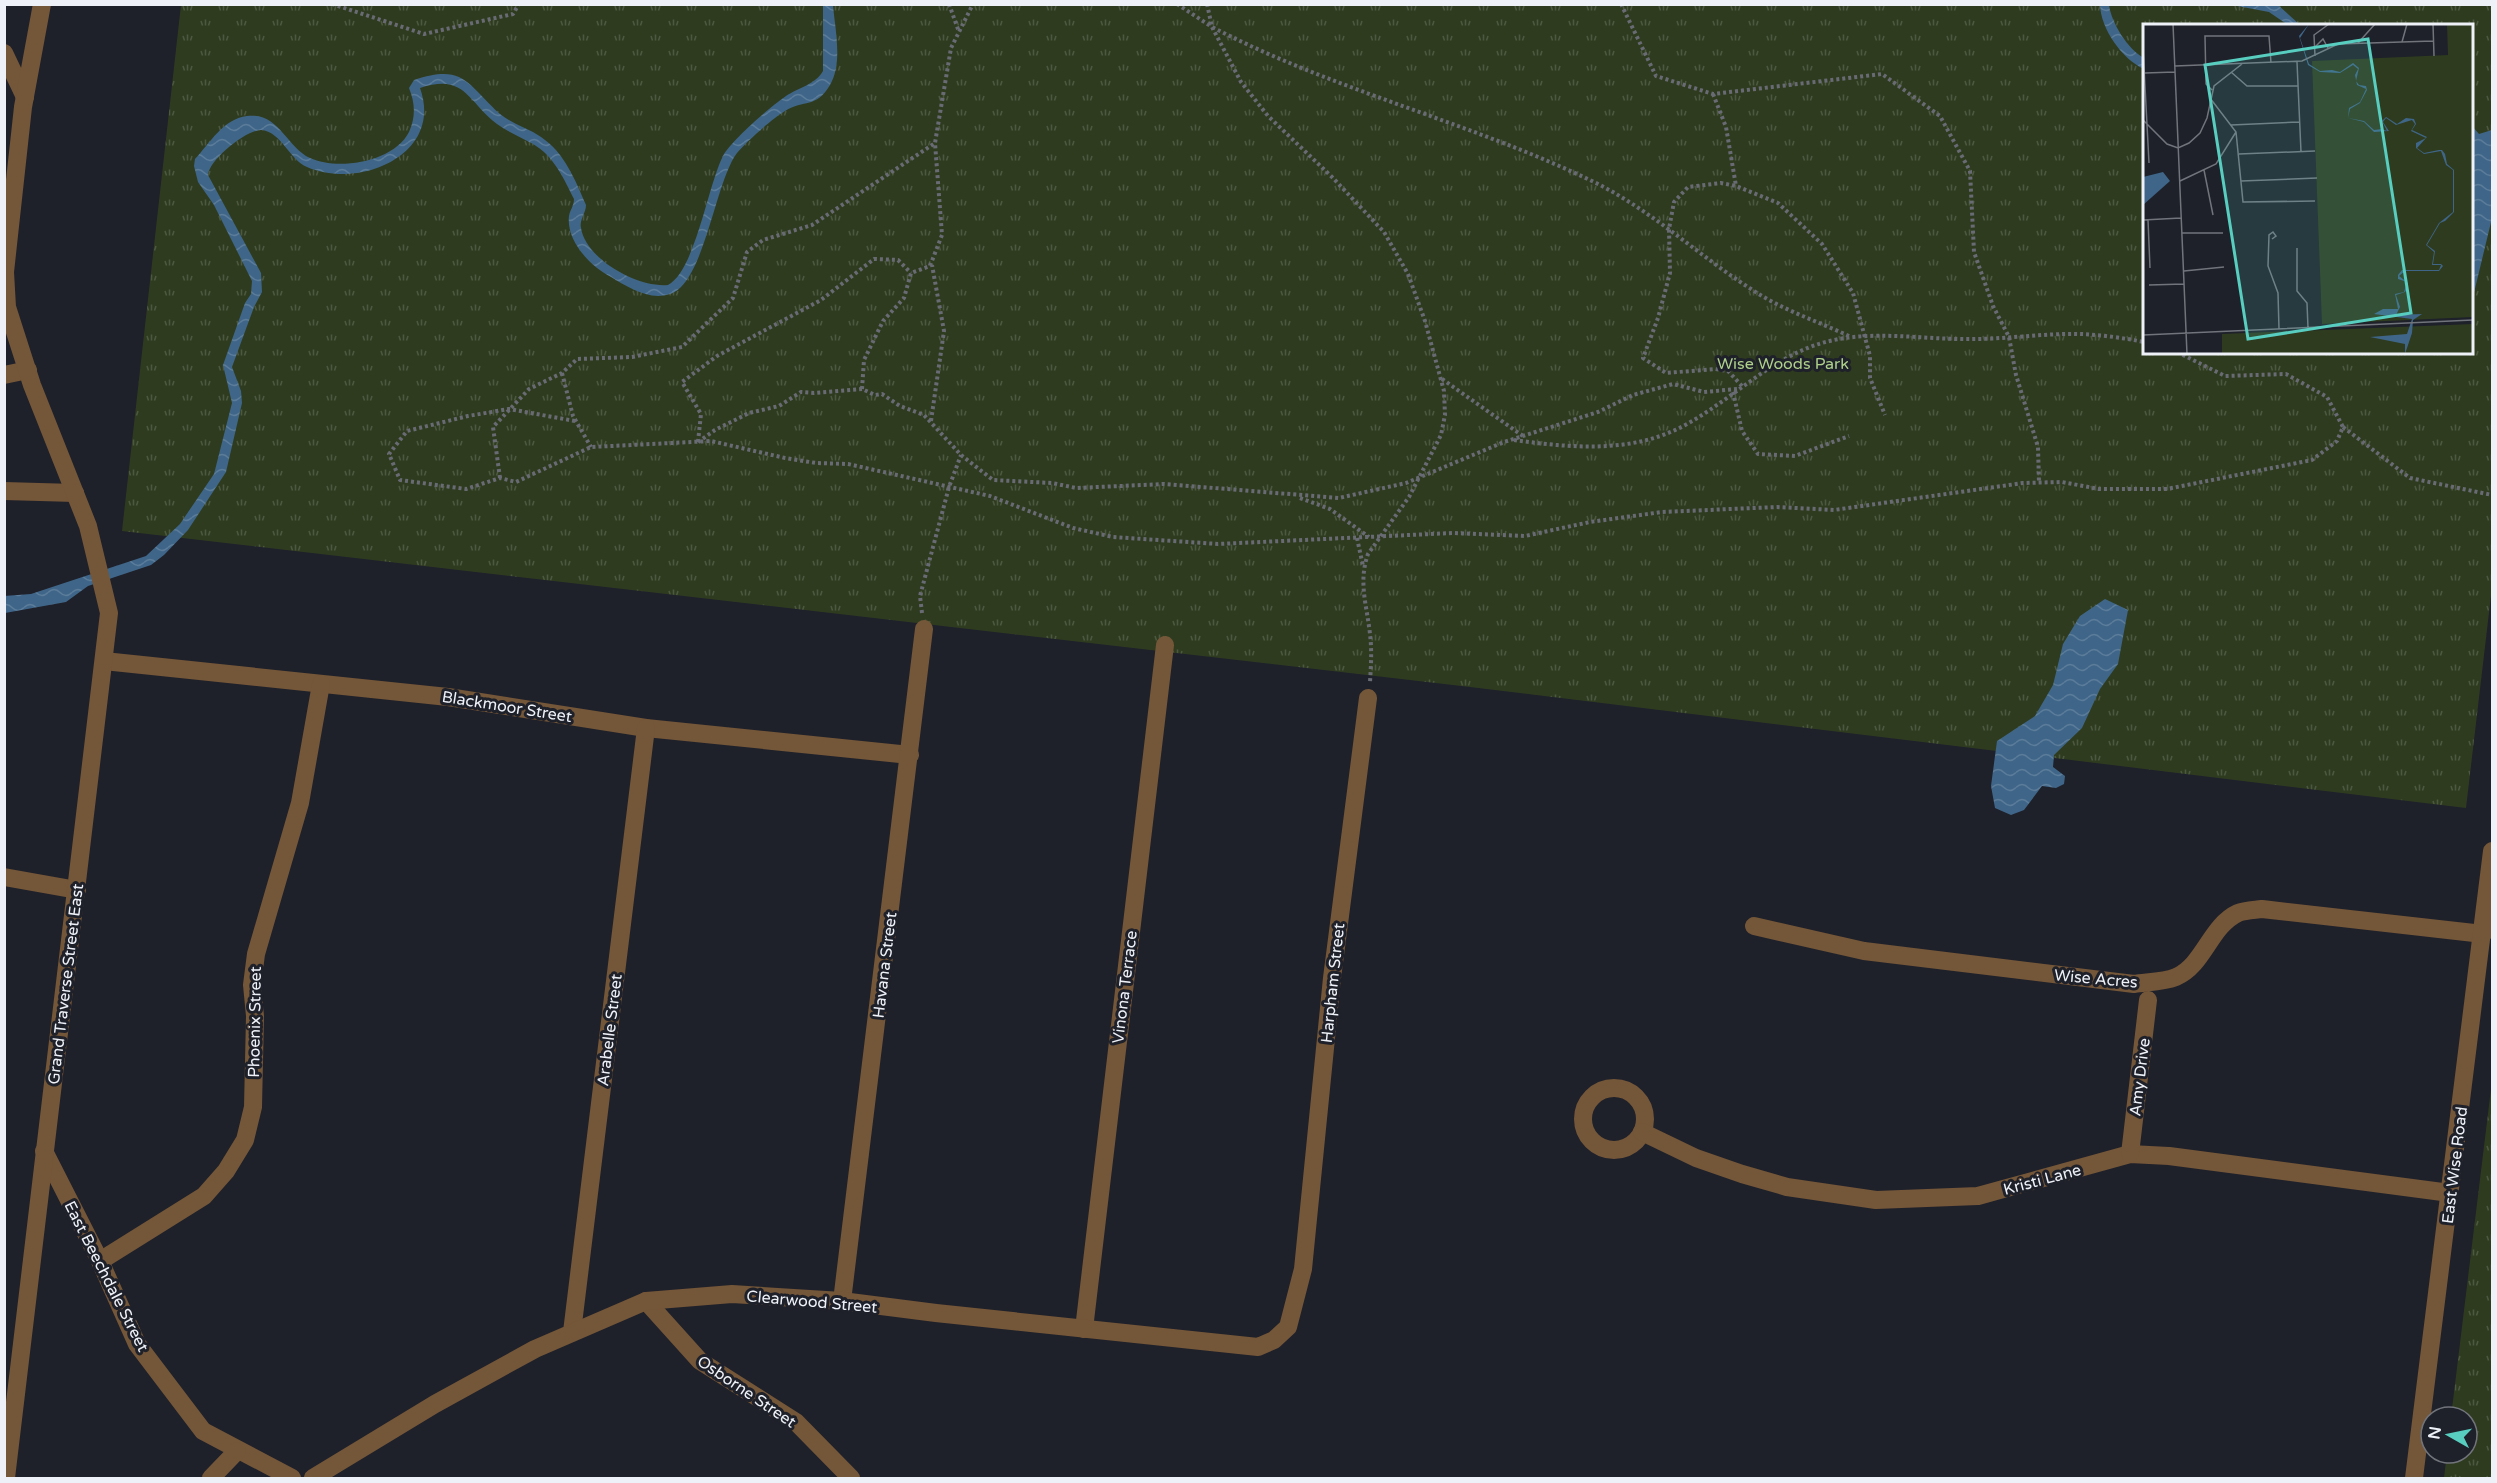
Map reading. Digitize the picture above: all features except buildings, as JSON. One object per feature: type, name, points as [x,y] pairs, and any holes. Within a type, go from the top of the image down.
[{"type":"street","points":[[4,375],[28,370],[7,307],[6,272],[25,97],[42,4]]},
{"type":"street","points":[[4,53],[25,97]]},
{"type":"street","name":"Grand Traverse Street East","points":[[10,1478],[44,1151],[109,613],[88,526],[28,370]]},
{"type":"street","points":[[5,491],[75,493]]},
{"type":"street","name":"Havana Street","points":[[842,1301],[924,629]]},
{"type":"street","name":"Vinona Terrace","points":[[1084,1329],[1165,645]]},
{"type":"street","name":"Blackmoor Street","points":[[104,661],[448,697],[646,728],[909,755]]},
{"type":"street","name":"Phoenix Street","points":[[100,1261],[204,1196],[226,1171],[245,1140],[253,1107],[255,1016],[252,985],[256,954],[300,803],[321,684]]},
{"type":"street","name":"Harpham Street","points":[[1303,1269],[1332,978],[1368,698]]},
{"type":"street","name":"Arabelle Street","points":[[572,1332],[646,728]]},
{"type":"street","name":"East Wise Road","points":[[2414,1479],[2493,851]]},
{"type":"street","points":[[4,877],[77,890]]},
{"type":"street","name":"Wise Acres","points":[[1754,926],[1864,951],[2134,984],[2176,977],[2196,961],[2220,928],[2238,913],[2262,909],[2483,934]]},
{"type":"street","name":"Amy Drive","points":[[2130,1154],[2148,1000]]},
{"type":"street","name":"Kristi Lane","points":[[1642,1132],[1696,1158],[1742,1174],[1787,1187],[1876,1200],[1978,1196],[2130,1154],[2169,1156],[2450,1193]]},
{"type":"street","name":"East Beechdale Street","points":[[44,1151],[100,1261],[137,1344],[202,1431],[292,1479]]},
{"type":"street","name":"Clearwood Street","points":[[313,1479],[435,1404],[572,1332],[646,1301],[732,1294],[842,1301],[1258,1347],[1274,1340],[1288,1327],[1303,1269]]},
{"type":"street","name":"Osborne Street","points":[[646,1301],[700,1361],[796,1422],[851,1479]]},
{"type":"street","points":[[211,1479],[237,1450]]},
{"type":"path","points":[[332,4],[424,34],[513,14],[519,4]]},
{"type":"path","points":[[949,4],[959,33]]},
{"type":"path","points":[[931,422],[944,331],[931,264],[942,235],[934,143],[951,48],[973,4]]},
{"type":"path","points":[[1178,4],[1212,27],[1310,73],[1528,152],[1597,184],[1669,229],[1752,290],[1849,336]]},
{"type":"path","points":[[1207,4],[1212,27],[1241,82],[1268,116],[1332,177],[1384,232],[1408,274],[1441,379],[1444,391],[1443,425],[1423,474],[1368,554],[1363,568]]},
{"type":"path","points":[[1621,4],[1656,75],[1713,94],[1882,74],[1940,116],[1970,171],[1974,252],[1993,306],[2009,337],[2016,375],[2038,447],[2039,482]]},
{"type":"path","points":[[1713,94],[1726,127],[1736,186]]},
{"type":"path","points":[[500,478],[493,427],[529,389],[562,373],[577,359],[632,357],[682,347],[733,298],[747,252],[764,240],[812,225],[934,143]]},
{"type":"path","points":[[1849,436],[1795,456],[1758,454],[1742,430],[1738,389],[1728,371],[1715,369],[1666,374],[1643,358],[1658,318],[1670,273],[1669,229],[1674,202],[1688,187],[1721,183],[1736,186],[1778,203],[1822,244],[1853,293],[1870,356],[1869,378],[1885,415]]},
{"type":"path","points":[[697,442],[701,414],[682,382],[717,356],[820,300],[874,259],[898,260],[912,273]]},
{"type":"path","points":[[862,389],[864,360],[883,321],[904,298],[912,273],[931,264]]},
{"type":"path","points":[[1512,440],[1560,447],[1607,447],[1651,438],[1687,424],[1776,363],[1811,347],[1849,336],[2009,337],[2081,334],[2143,342]]},
{"type":"path","points":[[2181,354],[2225,376],[2286,374],[2327,398],[2343,427],[2410,478],[2493,495]]},
{"type":"path","points":[[562,373],[575,421],[591,447]]},
{"type":"path","points":[[1441,379],[1523,436]]},
{"type":"path","points":[[697,442],[715,429],[749,413],[780,406],[801,392],[862,389],[875,395],[882,394],[900,406],[924,415],[961,455],[993,480],[1052,483],[1076,488],[1164,484],[1296,497],[1340,498],[1406,483],[1423,474],[1512,440],[1673,384],[1690,386],[1704,392],[1738,389]]},
{"type":"path","points":[[575,421],[509,409],[468,416],[407,431],[389,454],[400,480],[466,489],[500,478],[516,482],[591,447],[711,441],[816,463],[848,464],[990,496],[1073,528],[1113,537],[1218,544],[1452,533],[1525,536],[1590,522],[1662,512],[1777,507],[1834,510],[2039,482],[2062,482],[2099,489],[2167,489],[2312,460],[2337,441],[2343,427]]},
{"type":"path","points":[[924,629],[920,596],[949,487],[961,455]]},
{"type":"path","points":[[1296,497],[1330,509],[1369,537]]},
{"type":"path","points":[[1357,538],[1363,568],[1363,599],[1371,650],[1368,698]]},
{"type":"green space","name":"Wise Woods Park","points":[[181,5],[2492,5],[2492,587],[2466,808],[1470,687],[122,531]]},
{"type":"green space","points":[[2492,1081],[2492,1478],[2444,1478],[2446,1465],[2479,1465],[2479,1405],[2452,1405]]},
{"type":"water","points":[[823,5],[833,5],[836,35],[836,67],[830,85],[825,93],[815,101],[792,107],[780,114],[737,153],[729,167],[692,272],[682,286],[662,296],[639,292],[624,285],[603,273],[588,260],[571,235],[569,216],[574,199],[553,161],[533,144],[497,124],[456,87],[435,84],[420,88],[424,112],[420,132],[409,149],[392,161],[372,170],[350,174],[328,173],[307,167],[295,159],[275,136],[262,130],[247,134],[230,146],[215,162],[208,175],[261,273],[262,292],[254,307],[232,367],[241,391],[242,403],[226,472],[188,530],[151,565],[88,586],[66,602],[5,613],[4,596],[31,594],[146,556],[180,524],[214,474],[232,403],[223,365],[245,303],[251,294],[252,281],[214,205],[198,182],[194,166],[195,159],[224,127],[238,118],[258,116],[275,125],[302,153],[310,158],[335,164],[364,161],[391,151],[409,132],[414,110],[409,88],[414,80],[431,75],[454,75],[463,79],[500,114],[541,137],[557,151],[578,186],[586,205],[581,222],[585,240],[603,261],[629,277],[656,285],[668,285],[678,277],[686,263],[717,169],[728,149],[771,108],[786,96],[811,83],[823,71]]},
{"type":"water","points":[[2100,5],[2109,5],[2121,35],[2132,49],[2143,57],[2143,68],[2128,58],[2114,42],[2101,14]]},
{"type":"water","points":[[2232,5],[2278,5],[2299,24],[2287,24],[2269,12]]},
{"type":"water","points":[[2473,127],[2479,134],[2492,130],[2492,218],[2473,297]]},
{"type":"water","points":[[2105,599],[2128,610],[2118,664],[2100,689],[2082,728],[2054,755],[2053,767],[2065,776],[2064,784],[2056,788],[2042,786],[2024,810],[2011,815],[1995,808],[1991,786],[1997,741],[2035,716],[2053,685],[2063,644],[2080,616]]}]
